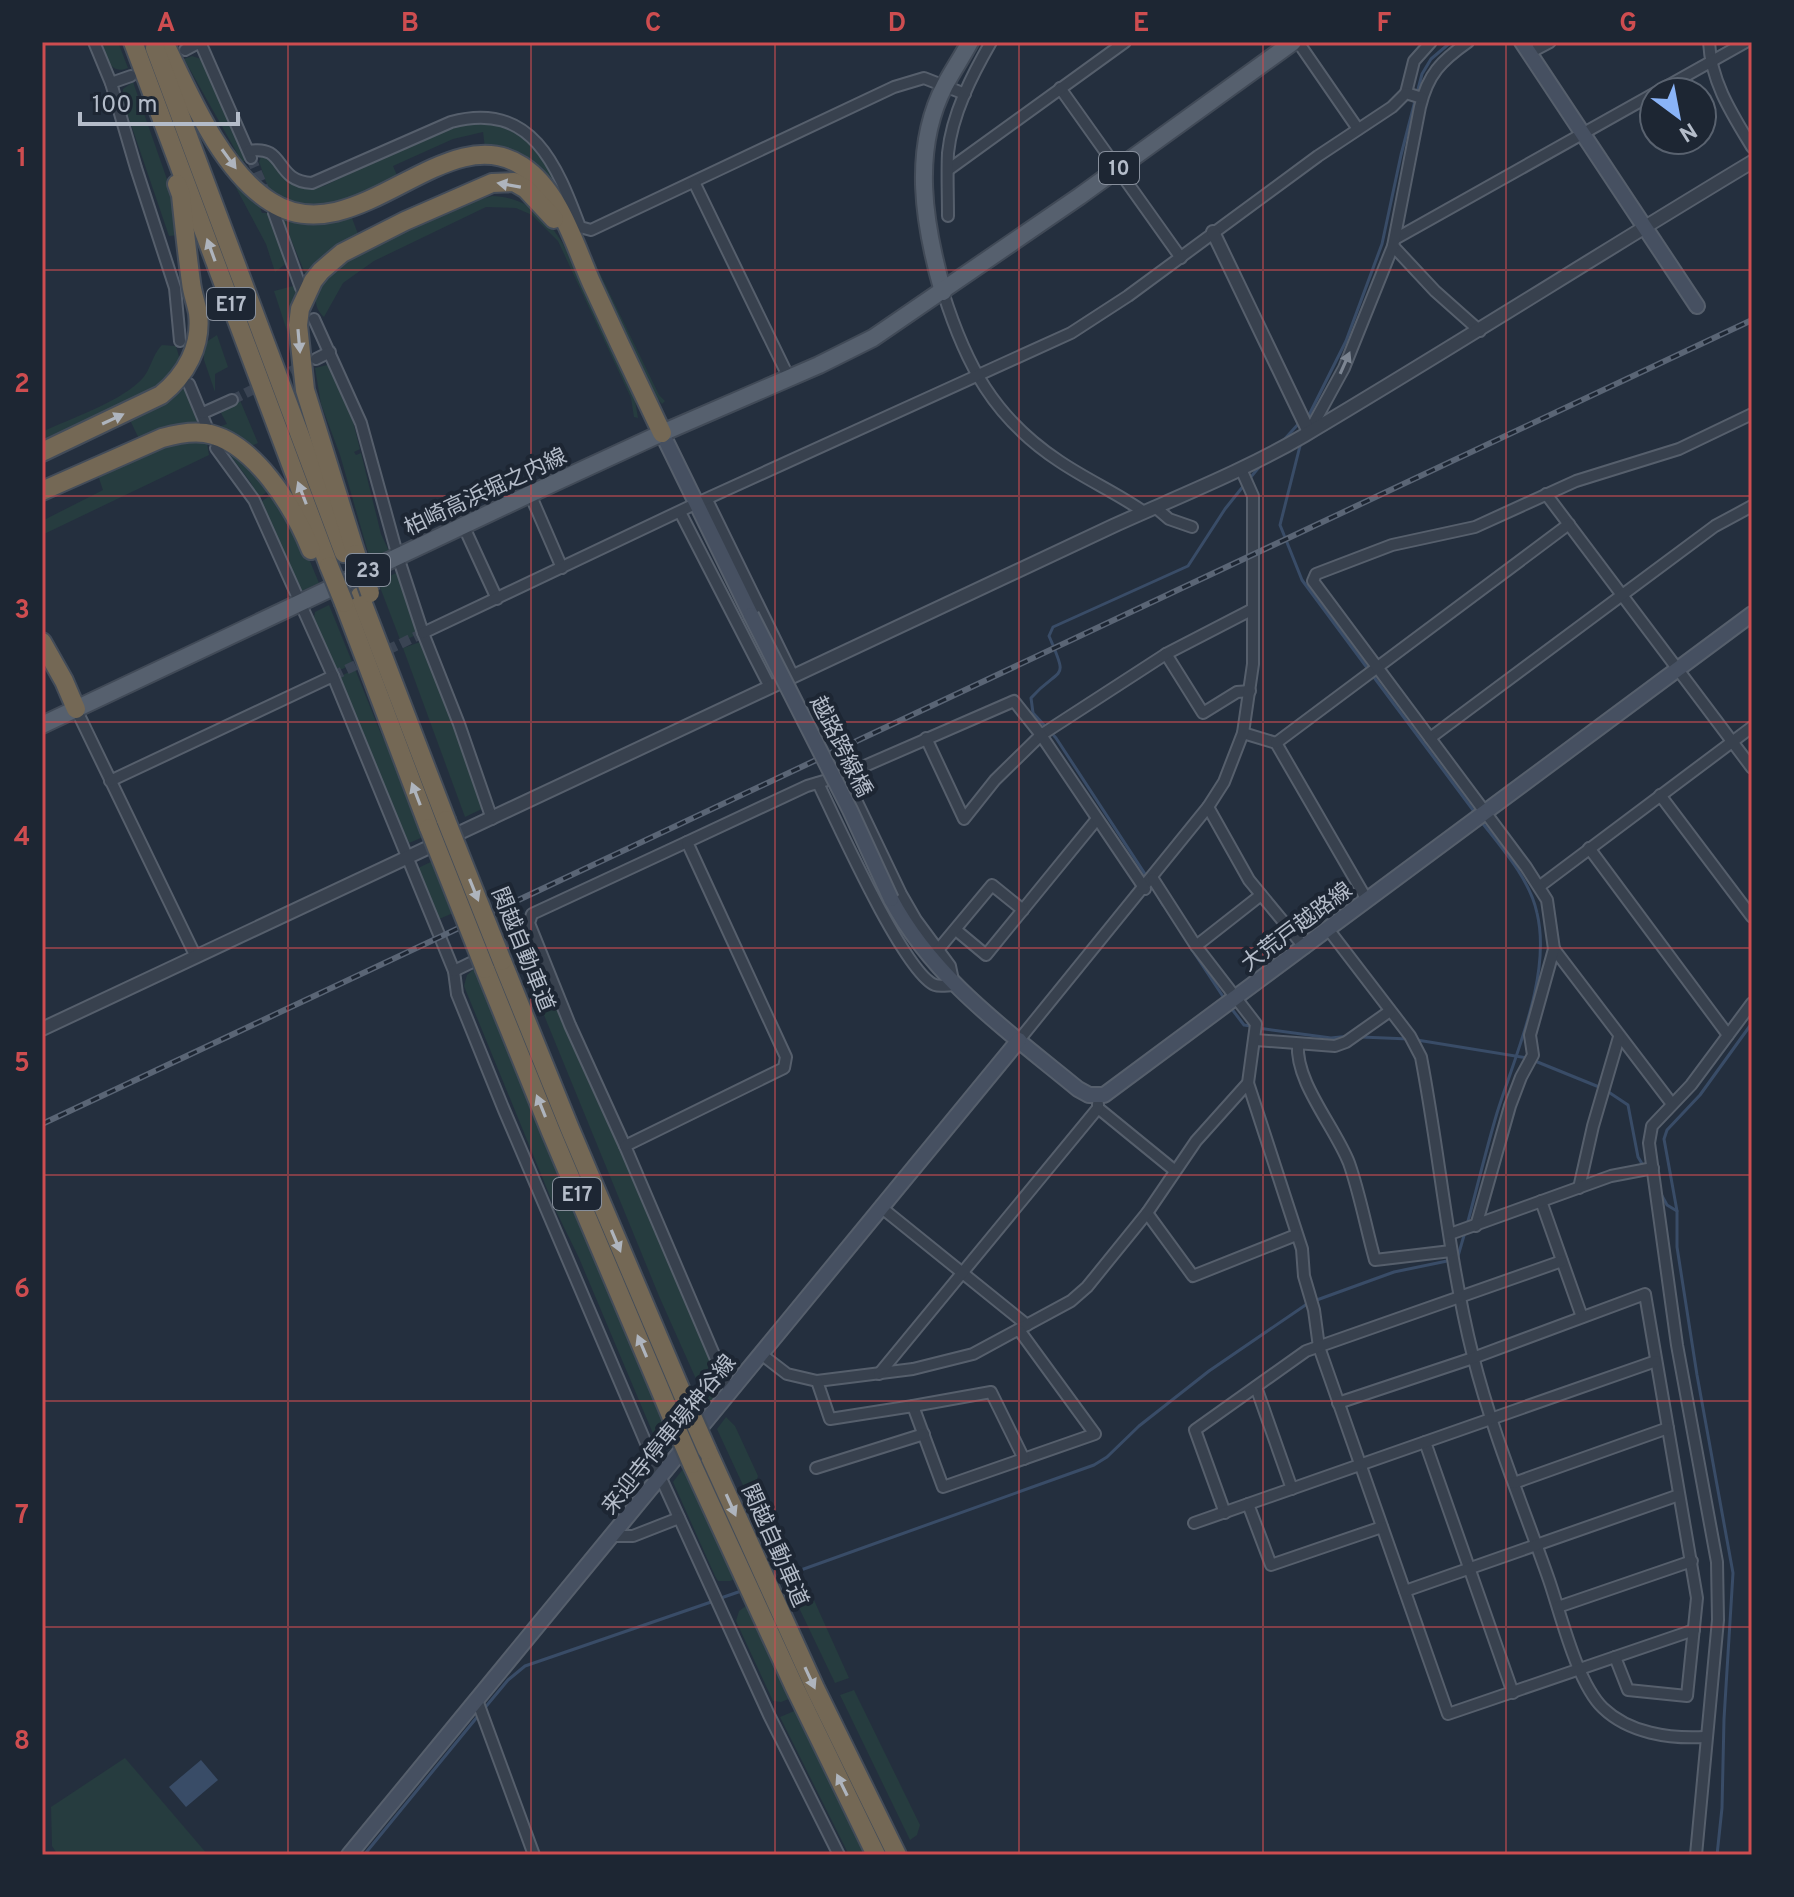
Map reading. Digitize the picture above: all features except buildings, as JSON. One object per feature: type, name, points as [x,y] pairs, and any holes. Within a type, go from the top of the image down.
[{"type":"highway","points":[[42,452],[161,395],[183,374],[196,341],[198,311],[192,291],[181,195],[124,42]]},
{"type":"highway","name":"関越自動車道","points":[[133,42],[338,562]]},
{"type":"highway","name":"関越自動車道","points":[[153,42],[352,600],[403,761],[438,824],[494,965],[575,1143],[680,1412],[692,1464],[747,1563],[876,1855]]},
{"type":"highway","points":[[164,42],[213,136],[242,176],[271,202],[299,212],[338,211],[455,160],[477,154],[499,155],[520,165],[544,186],[564,221],[662,433]]},
{"type":"highway","points":[[352,600],[338,562],[300,353],[300,309],[307,291],[321,271],[342,253],[405,221],[479,187],[504,181],[514,182],[526,189],[554,218],[592,284]]},
{"type":"highway","points":[[42,491],[162,438],[178,433],[207,433],[235,446],[263,469],[304,533],[338,562]]},
{"type":"highway","name":"関越自動車道","points":[[352,600],[431,780],[438,824]]},
{"type":"highway","points":[[43,645],[76,709]]},
{"type":"highway","name":"関越自動車道","points":[[680,1412],[707,1450],[747,1563]]},
{"type":"highway","name":"関越自動車道","points":[[769,1610],[897,1855]]},
{"type":"main road","points":[[943,292],[926,225],[923,199],[927,143],[944,87],[970,42]]},
{"type":"main road","name":"10","points":[[943,292],[1295,42]]},
{"type":"main road","points":[[1526,48],[1697,306]]},
{"type":"main road","name":"柏崎高浜堀之内線","points":[[42,725],[463,525],[873,338],[943,292]]},
{"type":"main road","points":[[662,433],[701,502]]},
{"type":"main road","name":"越路跨線橋","points":[[701,502],[751,615],[850,810],[891,899],[912,935],[954,985]]},
{"type":"main road","name":"大荒戸越路線","points":[[1098,1102],[1752,614]]},
{"type":"main road","points":[[954,985],[1078,1089],[1098,1102]]},
{"type":"main road","name":"来迎寺停車場神谷線","points":[[349,1855],[1019,1040]]},
{"type":"street","points":[[94,42],[111,83],[175,288],[180,341]]},
{"type":"street","points":[[185,50],[200,42],[250,154],[268,150],[287,174],[298,181],[312,183],[328,179],[451,122],[472,117],[492,118],[524,132],[549,155],[580,227],[585,230],[591,230],[894,87],[924,78],[965,94]]},
{"type":"street","points":[[948,216],[949,150],[965,94],[991,42]]},
{"type":"street","points":[[948,170],[1125,42]]},
{"type":"street","points":[[1295,42],[1358,129]]},
{"type":"street","points":[[423,633],[1091,322],[1392,107],[1406,93],[1414,61],[1431,42]]},
{"type":"street","points":[[1308,434],[1344,368],[1394,243],[1422,98],[1438,65],[1468,42]]},
{"type":"street","points":[[1526,48],[1550,42]]},
{"type":"street","points":[[1709,42],[1710,61],[1721,94],[1752,147]]},
{"type":"street","points":[[1394,243],[1583,131],[1746,42]]},
{"type":"street","points":[[111,83],[131,76]]},
{"type":"street","points":[[1060,88],[1181,258]]},
{"type":"street","points":[[1406,93],[1422,98]]},
{"type":"street","points":[[42,1029],[1241,469],[1308,434],[1480,331],[1752,162]]},
{"type":"street","points":[[694,182],[789,378]]},
{"type":"street","points":[[274,213],[301,288]]},
{"type":"street","points":[[1213,232],[1308,434]]},
{"type":"street","points":[[1394,243],[1435,291],[1480,331]]},
{"type":"street","points":[[943,292],[977,376],[1009,421],[1023,435],[1062,463],[1118,494],[1192,527]]},
{"type":"street","points":[[314,319],[361,423],[398,557],[423,633],[492,819]]},
{"type":"street","points":[[316,359],[330,352]]},
{"type":"street","points":[[189,384],[206,425]]},
{"type":"street","points":[[203,413],[232,400]]},
{"type":"street","points":[[1476,1226],[1510,1106],[1533,1055],[1530,1035],[1554,949],[1547,900],[1540,886],[1313,581],[1316,574],[1392,545],[1475,527],[1576,481],[1679,449],[1752,414]]},
{"type":"street","points":[[216,448],[254,500],[333,676],[454,971],[457,994],[492,1081],[660,1476],[769,1715],[839,1855]]},
{"type":"street","points":[[1019,1040],[1153,879],[1224,782],[1243,733],[1250,691],[1253,496],[1241,469]]},
{"type":"street","points":[[530,494],[562,568]]},
{"type":"street","points":[[1546,494],[1752,768]]},
{"type":"street","points":[[701,502],[793,676]]},
{"type":"street","points":[[1430,738],[1715,526],[1752,506]]},
{"type":"street","points":[[680,512],[770,687]]},
{"type":"street","points":[[1276,743],[1569,524]]},
{"type":"street","points":[[463,525],[497,599]]},
{"type":"street","points":[[926,738],[964,819],[995,780],[1041,735],[1166,654],[1253,609]]},
{"type":"street","points":[[1166,654],[1203,713],[1237,692],[1250,691]]},
{"type":"street","points":[[110,781],[333,676]]},
{"type":"street","points":[[730,1392],[570,1025],[532,933],[529,923],[532,914],[818,783],[844,775],[1014,701],[1041,735],[1145,889]]},
{"type":"street","points":[[76,709],[196,957]]},
{"type":"street","points":[[1540,886],[1752,727]]},
{"type":"street","points":[[1243,733],[1276,743],[1367,900]]},
{"type":"street","points":[[818,783],[876,905],[905,951],[935,985],[954,985],[950,966],[901,894],[844,775]]},
{"type":"street","points":[[1660,795],[1752,917]]},
{"type":"street","points":[[1208,807],[1249,880],[1305,948]]},
{"type":"street","points":[[956,930],[986,955],[1097,819]]},
{"type":"street","points":[[625,1146],[784,1068],[786,1057],[687,842]]},
{"type":"street","points":[[1589,848],[1728,1035]]},
{"type":"street","points":[[1153,879],[1196,946],[1256,1024],[1248,1083],[1302,1249],[1304,1276],[1314,1310],[1319,1347],[1448,1714],[1694,1630]]},
{"type":"street","points":[[937,951],[992,885],[1023,910]]},
{"type":"street","points":[[1196,946],[1261,895]]},
{"type":"street","points":[[1328,929],[1410,1036],[1421,1057],[1451,1251],[1473,1358],[1580,1670],[1600,1705],[1620,1721],[1648,1732],[1705,1737]]},
{"type":"street","points":[[454,971],[532,933]]},
{"type":"street","points":[[1554,949],[1672,1104]]},
{"type":"street","points":[[1696,1855],[1718,1620],[1717,1562],[1677,1345],[1650,1133],[1652,1126],[1691,1085],[1752,1003]]},
{"type":"street","points":[[1256,1040],[1335,1046],[1346,1042],[1390,1011]]},
{"type":"street","points":[[1579,1188],[1619,1037]]},
{"type":"street","points":[[1298,1044],[1299,1063],[1341,1143],[1350,1167],[1375,1260],[1451,1251]]},
{"type":"street","points":[[761,1354],[787,1374],[817,1381],[913,1369],[973,1354],[1023,1328],[1080,1295],[1147,1213],[1196,1141],[1248,1083]]},
{"type":"street","points":[[879,1374],[1098,1102],[1174,1170]]},
{"type":"street","points":[[1450,1234],[1611,1176],[1653,1168]]},
{"type":"street","points":[[1541,1201],[1582,1317]]},
{"type":"street","points":[[882,1208],[963,1273],[1023,1328],[1095,1434],[943,1487],[913,1406]]},
{"type":"street","points":[[1147,1213],[1193,1276],[1296,1235]]},
{"type":"street","points":[[1225,1513],[1195,1430],[1306,1351],[1562,1261]]},
{"type":"street","points":[[1338,1403],[1473,1358],[1645,1294],[1697,1598],[1687,1696],[1628,1690],[1615,1657]]},
{"type":"street","points":[[1194,1523],[1656,1361]]},
{"type":"street","points":[[817,1381],[830,1419],[991,1392],[1024,1459]]},
{"type":"street","points":[[1256,1387],[1292,1489]]},
{"type":"street","points":[[1514,1483],[1668,1428]]},
{"type":"street","points":[[816,1468],[924,1434]]},
{"type":"street","points":[[1425,1442],[1513,1693]]},
{"type":"street","points":[[1405,1591],[1679,1495]]},
{"type":"street","points":[[1248,1504],[1271,1565],[1382,1527]]},
{"type":"street","points":[[613,1536],[633,1536],[679,1518]]},
{"type":"street","points":[[1558,1607],[1692,1561]]},
{"type":"street","points":[[477,1700],[534,1855]]},
{"type":"green space","points":[[100,42],[118,42],[128,68],[113,67]]},
{"type":"green space","points":[[192,56],[201,59],[247,160],[242,162],[184,59]]},
{"type":"green space","points":[[133,82],[169,185],[179,235],[169,236],[123,101],[123,89]]},
{"type":"green space","points":[[479,122],[498,126],[521,137],[550,167],[659,395],[665,401],[662,404],[556,193],[485,148],[483,132],[453,139],[393,166],[399,180],[358,198],[331,205],[302,204],[277,195],[267,184],[259,162],[261,157],[271,157],[291,184],[305,188],[324,186],[443,128]]},
{"type":"green space","points":[[238,181],[257,199],[262,213],[268,213],[287,263],[275,272],[266,244],[234,184]]},
{"type":"green space","points":[[492,196],[506,197],[529,206],[547,222],[562,242],[634,394],[638,418],[634,417],[631,398],[558,241],[532,215],[516,208],[486,207],[374,261],[343,283],[324,317],[317,308],[318,290],[324,281],[356,253],[455,207]]},
{"type":"green space","points":[[280,213],[350,213],[360,239],[307,278]]},
{"type":"green space","points":[[293,286],[298,294],[292,331],[287,331],[274,291]]},
{"type":"green space","points":[[217,335],[228,367],[215,374],[215,392],[204,360],[203,344]]},
{"type":"green space","points":[[162,345],[176,346],[180,360],[171,380],[42,447],[42,432],[105,404],[139,382]]},
{"type":"green space","points":[[327,365],[338,379],[348,403],[360,449],[354,452],[356,455],[361,453],[381,534],[389,551],[370,559],[340,455],[321,404],[315,368]]},
{"type":"green space","points":[[186,388],[203,427],[141,443],[129,418]]},
{"type":"green space","points":[[239,398],[258,443],[249,447],[230,432],[215,428],[227,424],[221,413],[224,407]]},
{"type":"green space","points":[[191,440],[207,443],[209,455],[42,535],[42,521],[103,490],[98,475],[170,444]]},
{"type":"green space","points":[[225,448],[247,460],[297,530],[319,583],[302,591],[299,589],[261,502],[269,496],[267,492],[258,498],[251,483]]},
{"type":"green space","points":[[396,573],[400,576],[419,626],[414,636],[401,642],[378,582]]},
{"type":"green space","points":[[329,605],[353,664],[340,670],[334,668],[313,623],[315,612]]},
{"type":"green space","points":[[420,642],[425,644],[484,808],[465,817],[403,648]]},
{"type":"green space","points":[[355,669],[428,835],[409,843],[340,683],[339,677]]},
{"type":"green space","points":[[437,859],[458,911],[439,919],[418,868]]},
{"type":"green space","points":[[526,948],[541,957],[723,1388],[708,1406],[659,1296],[517,949]]},
{"type":"green space","points":[[474,969],[647,1381],[672,1446],[669,1450],[661,1450],[657,1443],[556,1211],[464,986],[467,975]]},
{"type":"green space","points":[[726,1417],[735,1426],[758,1476],[754,1490],[790,1551],[779,1563],[717,1429]]},
{"type":"green space","points":[[687,1464],[738,1578],[718,1581],[715,1576],[673,1482]]},
{"type":"green space","points":[[803,1585],[809,1589],[849,1678],[835,1683],[790,1589]]},
{"type":"green space","points":[[750,1603],[794,1697],[781,1702],[773,1701],[736,1621],[739,1611]]},
{"type":"green space","points":[[854,1690],[920,1825],[917,1835],[910,1840],[840,1695]]},
{"type":"green space","points":[[799,1709],[869,1853],[848,1853],[780,1717]]},
{"type":"green space","points":[[125,1758],[208,1855],[58,1855],[52,1846],[51,1807]]},
{"type":"water","points":[[201,1760],[218,1780],[186,1807],[169,1787]]},
{"type":"waterway","points":[[1307,419],[1346,341],[1382,244],[1422,74],[1431,59],[1451,42]]},
{"type":"waterway","points":[[1282,442],[1301,421]]},
{"type":"waterway","points":[[1301,442],[1280,525],[1302,580],[1368,669]]},
{"type":"waterway","points":[[1250,478],[1260,466]]},
{"type":"waterway","points":[[1147,877],[1056,738],[1033,713],[1031,698],[1059,673],[1059,661],[1049,636],[1053,627],[1188,566],[1245,484]]},
{"type":"waterway","points":[[1373,676],[1476,814]]},
{"type":"waterway","points":[[1467,1225],[1497,1113],[1522,1041],[1540,962],[1537,913],[1528,888],[1514,864],[1480,820]]},
{"type":"waterway","points":[[1155,891],[1163,905]]},
{"type":"waterway","points":[[1191,948],[1224,998]]},
{"type":"waterway","points":[[1231,1008],[1244,1025],[1251,1026]]},
{"type":"waterway","points":[[1717,1855],[1733,1573],[1697,1375],[1677,1247],[1677,1211],[1664,1139],[1667,1130],[1700,1095],[1752,1023]]},
{"type":"waterway","points":[[1258,1028],[1331,1038],[1350,1036]]},
{"type":"waterway","points":[[1361,1037],[1409,1039]]},
{"type":"waterway","points":[[1417,1040],[1528,1058]]},
{"type":"waterway","points":[[1535,1061],[1604,1089],[1628,1105],[1638,1157],[1644,1167]]},
{"type":"waterway","points":[[1661,1194],[1667,1205],[1677,1211]]},
{"type":"waterway","points":[[1458,1256],[1465,1232]]},
{"type":"waterway","points":[[1314,1301],[1394,1272],[1452,1260]]},
{"type":"waterway","points":[[773,1580],[1094,1465],[1209,1371],[1307,1304]]},
{"type":"waterway","points":[[721,1598],[744,1590]]},
{"type":"waterway","points":[[483,1710],[508,1680],[525,1666],[714,1601]]},
{"type":"waterway","points":[[364,1855],[478,1716]]},
{"type":"tunnel","points":[[251,158],[267,196]]},
{"type":"tunnel","points":[[277,378],[316,359]]},
{"type":"tunnel","points":[[232,400],[262,385]]},
{"type":"tunnel","points":[[333,676],[423,633]]},
{"type":"railway","points":[[42,1124],[1752,320]]}]
